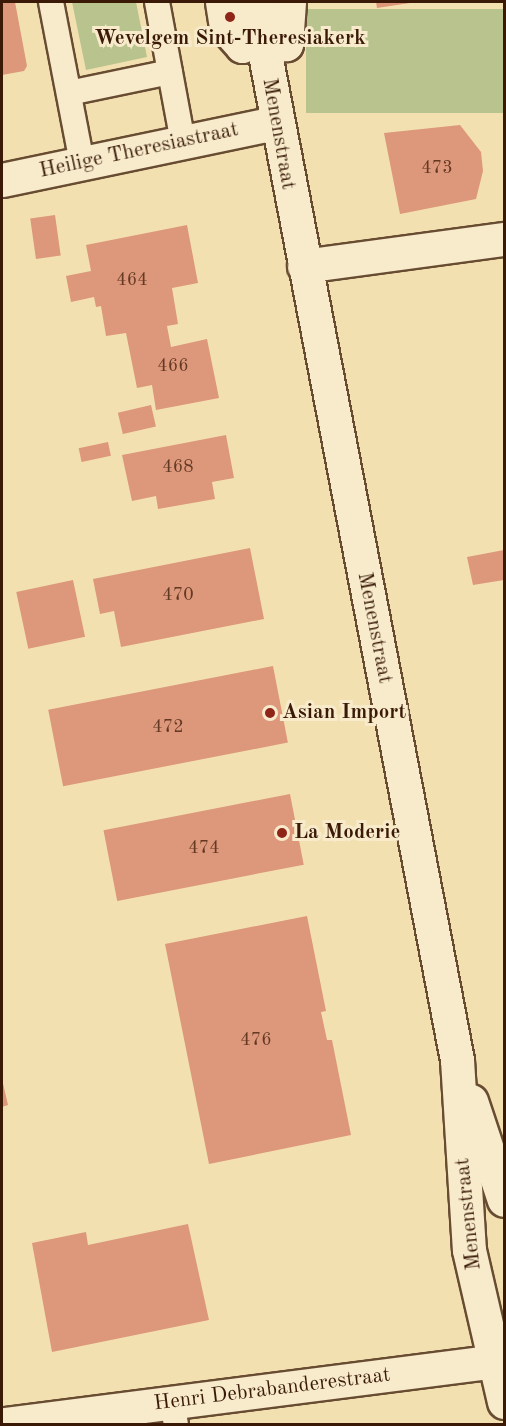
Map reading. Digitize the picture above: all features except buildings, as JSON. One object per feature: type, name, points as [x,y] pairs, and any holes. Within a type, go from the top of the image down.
[{"type":"main road","points":[[222,2],[226,28],[242,46],[234,2]]},
{"type":"main road","name":"Menenstraat","points":[[255,2],[276,123],[457,1060],[469,1250],[499,1361],[504,1402]]},
{"type":"main road","points":[[278,2],[286,45],[289,2]]},
{"type":"main road","name":"Heilige Theresiastraat","points":[[2,180],[276,123]]},
{"type":"main road","points":[[304,266],[504,239]]},
{"type":"main road","name":"Menenstraat","points":[[457,1060],[504,1200]]},
{"type":"main road","name":"Henri Debrabanderestraat","points":[[4,1425],[174,1414],[499,1361]]},
{"type":"lane","points":[[51,2],[82,163]]},
{"type":"lane","points":[[157,2],[183,142]]},
{"type":"lane","points":[[69,93],[170,72]]},
{"type":"green space","points":[[72,2],[136,2],[147,57],[86,70]]},
{"type":"green space","points":[[306,9],[504,9],[504,113],[306,113]]},
{"type":"place","name":"Wevelgem Sint-Theresiakerk","points":[[230,17]]},
{"type":"place","name":"Asian Import","points":[[270,713]]},
{"type":"place","name":"La Moderie","points":[[282,833]]}]
